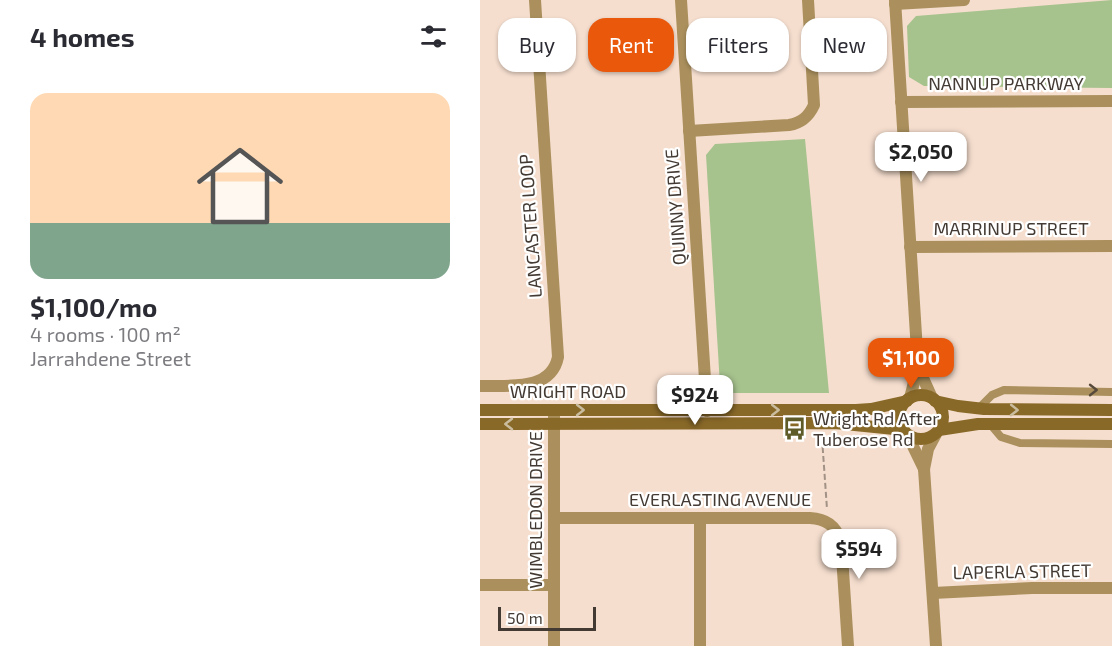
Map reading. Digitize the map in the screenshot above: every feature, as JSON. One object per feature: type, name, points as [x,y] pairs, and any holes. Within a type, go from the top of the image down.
[{"type":"main road","points":[[1112,410],[978,409],[958,406],[921,395],[908,400],[900,412],[905,432],[921,439],[962,425],[1112,424]]},
{"type":"main road","name":"WRIGHT ROAD","points":[[480,410],[856,410],[871,409],[908,400]]},
{"type":"main road","points":[[934,400],[942,411],[942,424],[937,432]]},
{"type":"main road","name":"WRIGHT ROAD","points":[[480,424],[835,423],[905,432]]},
{"type":"street","name":"LANCASTER LOOP","points":[[480,386],[539,382],[552,374],[558,357],[535,0]]},
{"type":"street","name":"QUINNY DRIVE","points":[[681,0],[707,411]]},
{"type":"street","points":[[689,131],[789,125],[802,121],[811,113],[814,105],[808,0]]},
{"type":"street","points":[[908,400],[918,367],[895,2],[964,0]]},
{"type":"street","name":"NANNUP PARKWAY","points":[[901,102],[1112,101]]},
{"type":"street","name":"MARRINUP STREET","points":[[910,247],[1112,246]]},
{"type":"street","points":[[918,367],[934,400]]},
{"type":"street","name":"WIMBLEDON DRIVE","points":[[554,409],[554,646]]},
{"type":"street","points":[[905,432],[924,468]]},
{"type":"street","points":[[936,646],[924,468],[928,449],[937,432]]},
{"type":"street","name":"EVERLASTING AVENUE","points":[[554,518],[820,519],[829,523],[838,535],[842,546],[848,646]]},
{"type":"street","points":[[700,518],[700,646]]},
{"type":"street","points":[[480,585],[554,585]]},
{"type":"street","name":"LAPERLA STREET","points":[[933,592],[1112,588]]},
{"type":"lane","points":[[978,409],[992,395],[1004,390],[1112,392]]},
{"type":"lane","points":[[990,424],[1001,437],[1020,443],[1112,444]]},
{"type":"path","points":[[822,438],[827,509]]},
{"type":"green space","points":[[1112,0],[1112,88],[924,86],[909,77],[907,26],[916,16]]},
{"type":"green space","points":[[805,139],[829,393],[728,393],[720,385],[706,155],[715,144]]},
{"type":"place","name":"Wright Rd After Tuberose Rd","points":[[795,429]]}]
